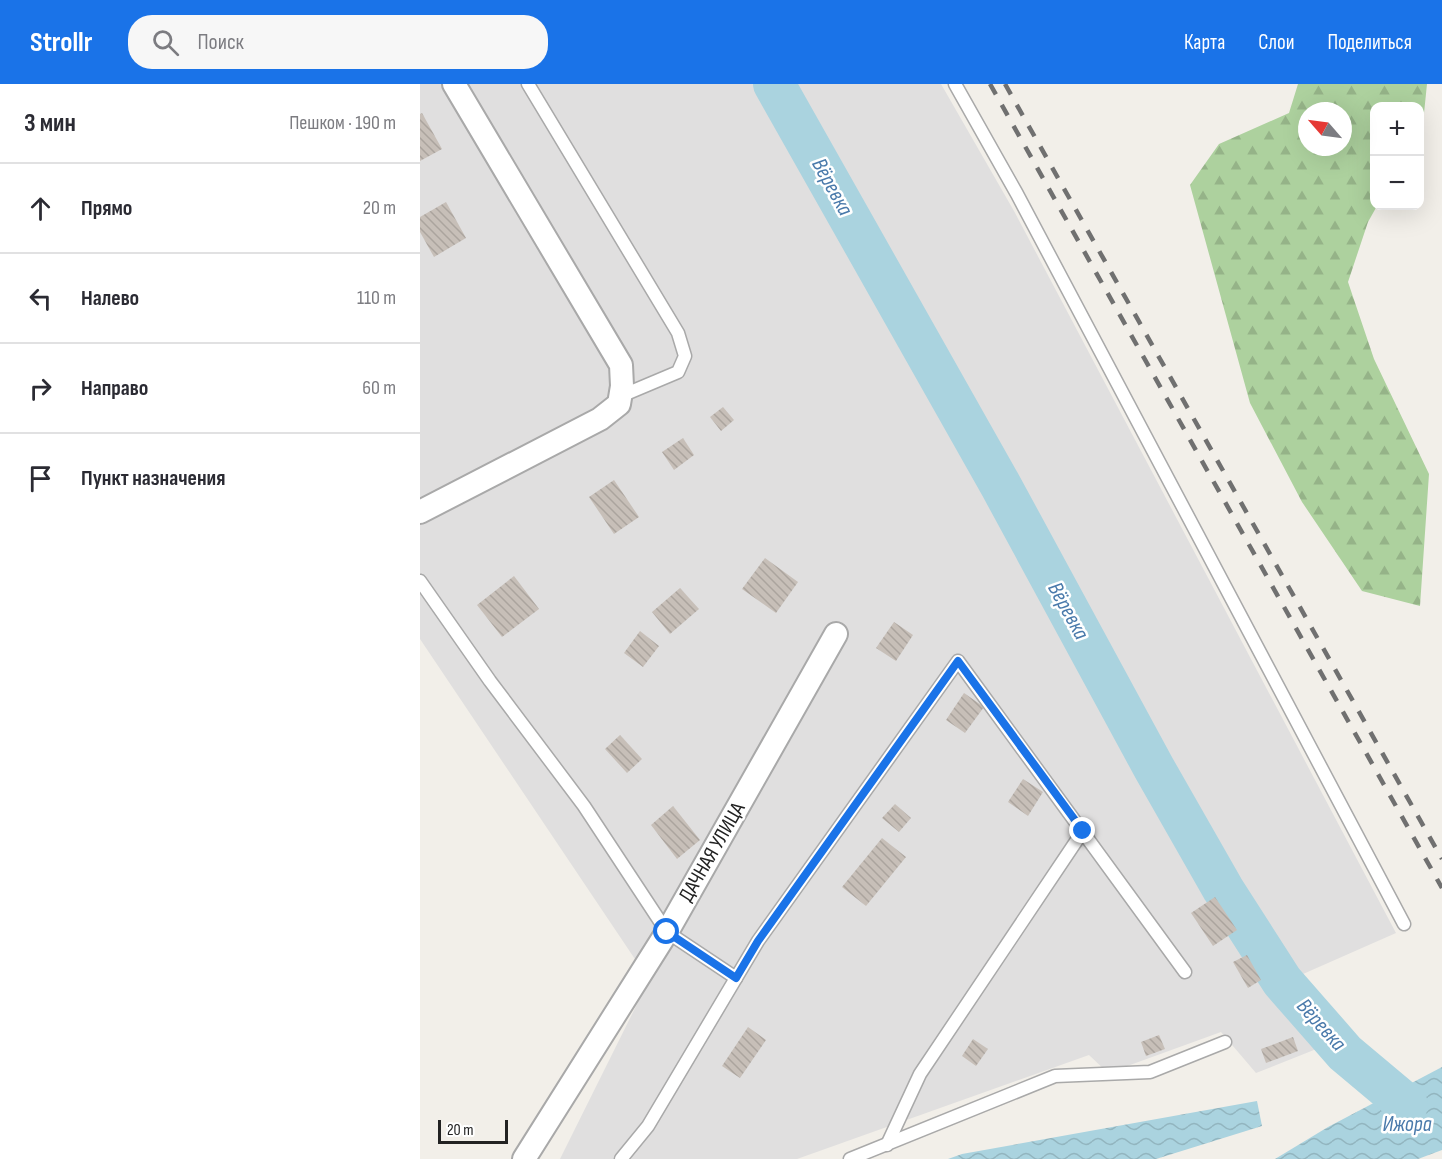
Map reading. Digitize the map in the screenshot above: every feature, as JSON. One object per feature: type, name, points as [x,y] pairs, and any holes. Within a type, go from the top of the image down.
[{"type":"street","points":[[420,512],[600,419],[619,404],[622,386],[621,365],[454,84]]},
{"type":"street","name":"ДАЧНАЯ УЛИЦА","points":[[524,1159],[667,932],[836,634]]},
{"type":"lane","points":[[528,84],[678,333],[686,356],[678,372],[621,396]]},
{"type":"lane","points":[[955,84],[1017,194],[1404,924]]},
{"type":"lane","points":[[420,581],[490,681],[584,806],[667,932],[736,978]]},
{"type":"lane","points":[[621,1159],[648,1126],[758,941],[958,661],[1185,972]]},
{"type":"lane","points":[[887,1145],[920,1074],[1083,831]]},
{"type":"lane","points":[[850,1159],[1055,1076],[1150,1072],[1226,1042]]},
{"type":"shaded area","points":[[420,84],[941,84],[1014,211],[1396,933],[1303,974],[1344,1038],[1256,1073],[1221,1032],[1108,1073],[1089,1055],[797,1159],[560,1159],[649,980],[420,639]]},
{"type":"green space","points":[[1298,84],[1427,84],[1424,113],[1424,102],[1370,102],[1370,210],[1375,210],[1368,222],[1348,282],[1374,359],[1429,474],[1420,606],[1362,591],[1302,502],[1250,403],[1190,185],[1219,144],[1289,113]]},
{"type":"water","name":"Ижора","points":[[1442,1067],[1442,1150],[1418,1159],[1275,1159],[1328,1127]]},
{"type":"water","points":[[1257,1101],[1262,1126],[1156,1159],[948,1159],[962,1154]]},
{"type":"building","points":[[422,113],[442,149],[420,161],[420,114]]},
{"type":"building","points":[[446,202],[466,238],[434,257],[420,232],[420,217]]},
{"type":"building","points":[[723,407],[734,420],[721,431],[710,417]]},
{"type":"building","points":[[683,438],[694,455],[674,470],[662,452]]},
{"type":"building","points":[[614,480],[639,517],[614,534],[589,497]]},
{"type":"building","points":[[765,558],[798,582],[776,613],[742,589]]},
{"type":"building","points":[[514,576],[539,609],[502,637],[477,605]]},
{"type":"building","points":[[680,588],[699,609],[670,634],[652,612]]},
{"type":"building","points":[[894,622],[913,635],[896,661],[876,648]]},
{"type":"building","points":[[640,631],[659,646],[643,667],[624,653]]},
{"type":"building","points":[[964,693],[984,707],[965,733],[946,720]]},
{"type":"building","points":[[620,735],[642,759],[627,773],[605,749]]},
{"type":"building","points":[[1023,779],[1043,792],[1028,816],[1008,802]]},
{"type":"building","points":[[895,804],[911,818],[899,832],[882,818]]},
{"type":"building","points":[[673,806],[700,840],[677,859],[651,825]]},
{"type":"building","points":[[882,838],[906,857],[866,906],[842,887]]},
{"type":"building","points":[[1215,897],[1237,930],[1213,946],[1191,913]]},
{"type":"building","points":[[1247,955],[1261,980],[1248,988],[1233,962]]},
{"type":"building","points":[[748,1027],[766,1040],[740,1078],[722,1066]]},
{"type":"building","points":[[1159,1035],[1165,1049],[1146,1056],[1141,1042]]},
{"type":"building","points":[[1293,1037],[1298,1051],[1266,1063],[1261,1049]]},
{"type":"building","points":[[973,1039],[988,1049],[976,1066],[962,1056]]},
{"type":"waterway","name":"Вёревка","points":[[774,84],[1001,486],[1154,768],[1223,889],[1282,981],[1345,1053],[1407,1105]]},
{"type":"railway","points":[[990,84],[1442,888]]},
{"type":"railway","points":[[1005,84],[1442,859]]},
{"type":"route","points":[[667,932],[736,978],[758,941],[958,661],[1083,831]]}]
